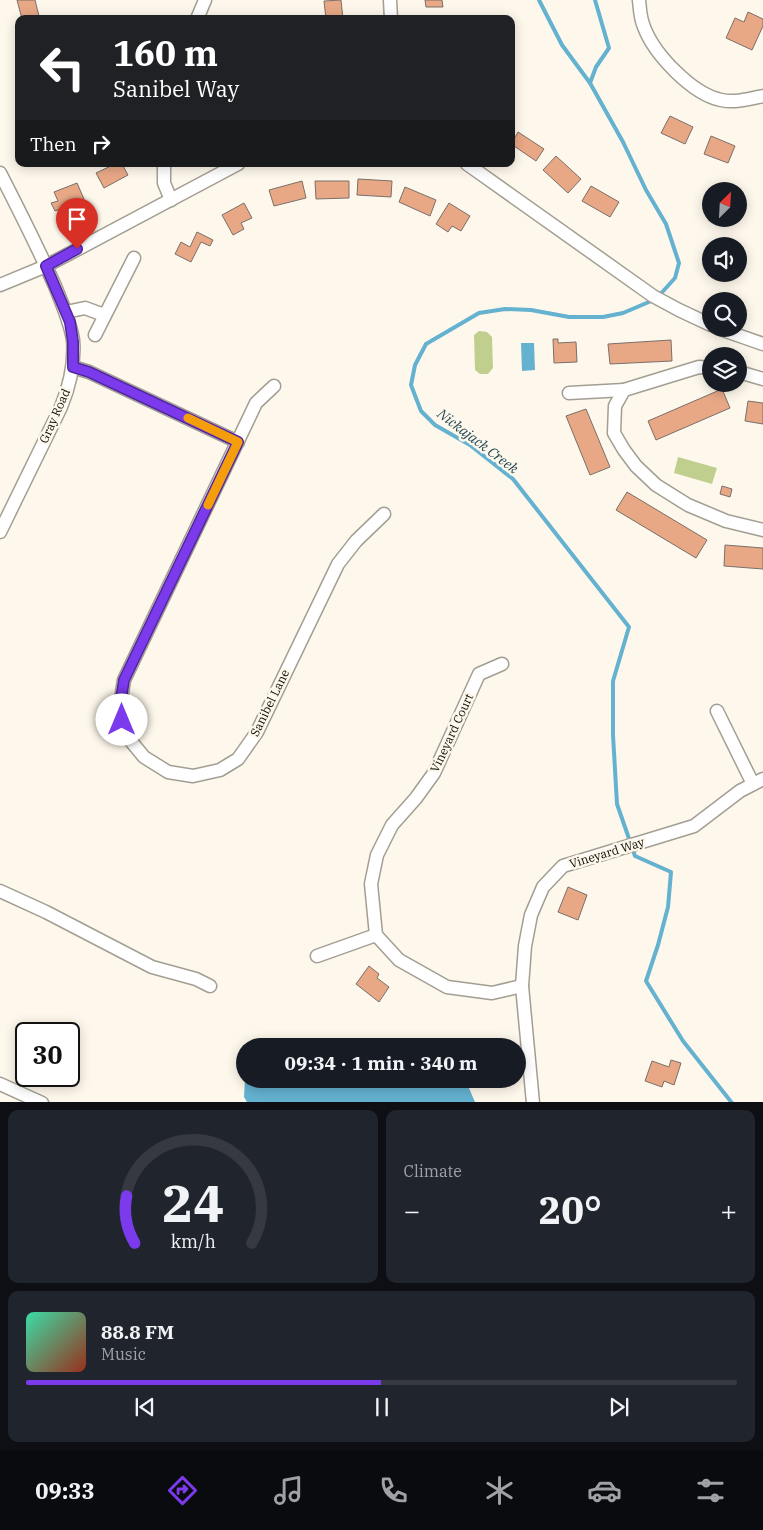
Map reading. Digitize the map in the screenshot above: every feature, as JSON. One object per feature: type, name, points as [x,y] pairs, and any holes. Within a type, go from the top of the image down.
[{"type":"street","points":[[198,15],[205,0]]},
{"type":"street","points":[[390,0],[391,15]]},
{"type":"street","points":[[639,0],[640,13],[648,36],[686,82],[697,90],[720,100],[742,101],[763,96]]},
{"type":"street","points":[[164,167],[164,183],[171,200]]},
{"type":"street","points":[[0,285],[46,266],[232,167]]},
{"type":"street","points":[[471,167],[653,296],[702,321]]},
{"type":"street","name":"Gray Road","points":[[0,173],[46,266],[66,312],[70,322],[73,342],[73,367],[69,387],[0,532]]},
{"type":"street","points":[[95,336],[134,258]]},
{"type":"street","points":[[66,312],[85,308],[104,315]]},
{"type":"street","points":[[743,337],[763,344]]},
{"type":"street","points":[[73,367],[89,372],[238,442]]},
{"type":"street","points":[[569,393],[624,390],[702,367]]},
{"type":"street","points":[[747,374],[763,379]]},
{"type":"street","name":"Sanibel Lane","points":[[274,386],[256,403],[124,680],[121,699],[122,720],[130,740],[144,757],[168,772],[193,776],[220,770],[238,759],[257,732],[338,564],[356,541],[384,514]]},
{"type":"street","points":[[624,390],[615,406],[614,432],[636,466],[656,485],[688,505],[726,522],[763,530]]},
{"type":"street","name":"Vineyard Court","points":[[376,935],[371,884],[377,855],[392,824],[416,798],[434,774],[479,674],[502,664]]},
{"type":"street","points":[[717,710],[758,782]]},
{"type":"street","name":"Vineyard Way","points":[[533,1102],[522,986],[531,914],[543,887],[563,866],[694,826],[740,791],[758,782]]},
{"type":"street","points":[[0,892],[46,912],[152,967],[196,979],[210,986]]},
{"type":"street","points":[[317,956],[376,935],[399,960],[447,987],[492,993],[522,986]]},
{"type":"street","points":[[0,1084],[42,1102]]},
{"type":"green space","points":[[479,331],[487,332],[492,337],[493,368],[488,374],[480,374],[475,370],[474,335]]},
{"type":"green space","points":[[678,457],[717,468],[712,484],[674,473]]},
{"type":"water","points":[[521,343],[534,343],[535,370],[522,371]]},
{"type":"water","points":[[244,1088],[469,1088],[475,1102],[247,1102],[244,1097]]},
{"type":"building","points":[[17,0],[35,0],[39,15],[21,15]]},
{"type":"building","points":[[341,0],[343,15],[326,15],[324,1]]},
{"type":"building","points":[[425,0],[442,0],[443,7],[426,7]]},
{"type":"building","points":[[748,12],[763,19],[763,26],[752,50],[726,38],[735,18],[744,22]]},
{"type":"building","points":[[670,116],[693,127],[685,144],[661,133]]},
{"type":"building","points":[[518,132],[544,149],[536,161],[515,147],[515,137]]},
{"type":"building","points":[[711,136],[735,146],[728,163],[704,154]]},
{"type":"building","points":[[556,156],[581,179],[568,193],[543,170]]},
{"type":"building","points":[[109,167],[124,167],[128,175],[104,188],[96,173]]},
{"type":"building","points":[[358,179],[392,181],[391,197],[357,195]]},
{"type":"building","points":[[302,181],[306,198],[274,206],[269,190]]},
{"type":"building","points":[[315,181],[349,181],[349,198],[316,199]]},
{"type":"building","points":[[77,183],[84,199],[55,211],[51,203],[58,201],[54,192]]},
{"type":"building","points":[[591,186],[619,202],[610,217],[582,201]]},
{"type":"building","points":[[405,187],[436,200],[430,216],[399,202]]},
{"type":"building","points":[[244,203],[252,218],[241,223],[244,229],[233,235],[222,215]]},
{"type":"building","points":[[449,203],[470,216],[461,231],[452,226],[448,232],[436,224]]},
{"type":"building","points":[[197,232],[213,240],[210,246],[201,242],[191,262],[175,254],[181,242],[190,247]]},
{"type":"building","points":[[553,339],[558,339],[558,343],[576,342],[577,362],[554,363]]},
{"type":"building","points":[[671,340],[672,361],[610,364],[608,344]]},
{"type":"building","points":[[715,392],[723,392],[730,408],[656,440],[648,421]]},
{"type":"building","points":[[748,401],[763,403],[763,424],[745,421]]},
{"type":"building","points":[[586,409],[610,467],[590,475],[566,416]]},
{"type":"building","points":[[722,486],[732,489],[730,497],[720,494]]},
{"type":"building","points":[[627,492],[707,540],[696,558],[616,510]]},
{"type":"building","points":[[725,545],[763,548],[763,569],[724,566]]},
{"type":"building","points":[[568,887],[587,895],[578,920],[558,912]]},
{"type":"building","points":[[369,966],[379,974],[377,978],[389,987],[379,1002],[356,984]]},
{"type":"building","points":[[671,1060],[681,1063],[674,1085],[664,1081],[662,1087],[645,1081],[652,1061],[669,1067]]},
{"type":"waterway","name":"Nickajack Creek","points":[[539,0],[562,45],[590,83],[666,224],[679,263],[675,278],[656,299],[623,313],[603,317],[569,317],[531,310],[505,309],[479,313],[426,344],[415,365],[411,385],[421,411],[435,425],[470,445],[513,479],[629,627],[613,681],[613,735],[617,804],[635,856],[671,872],[668,907],[646,981],[683,1041],[731,1102]]},
{"type":"waterway","name":"Nickajack Creek","points":[[590,83],[596,67],[609,48],[595,0]]},
{"type":"slow traffic","points":[[188,418],[238,442],[208,505]]},
{"type":"route","points":[[77,249],[46,266],[70,322],[73,342],[73,367],[89,372],[238,442],[124,680],[121,699],[122,720]]}]
